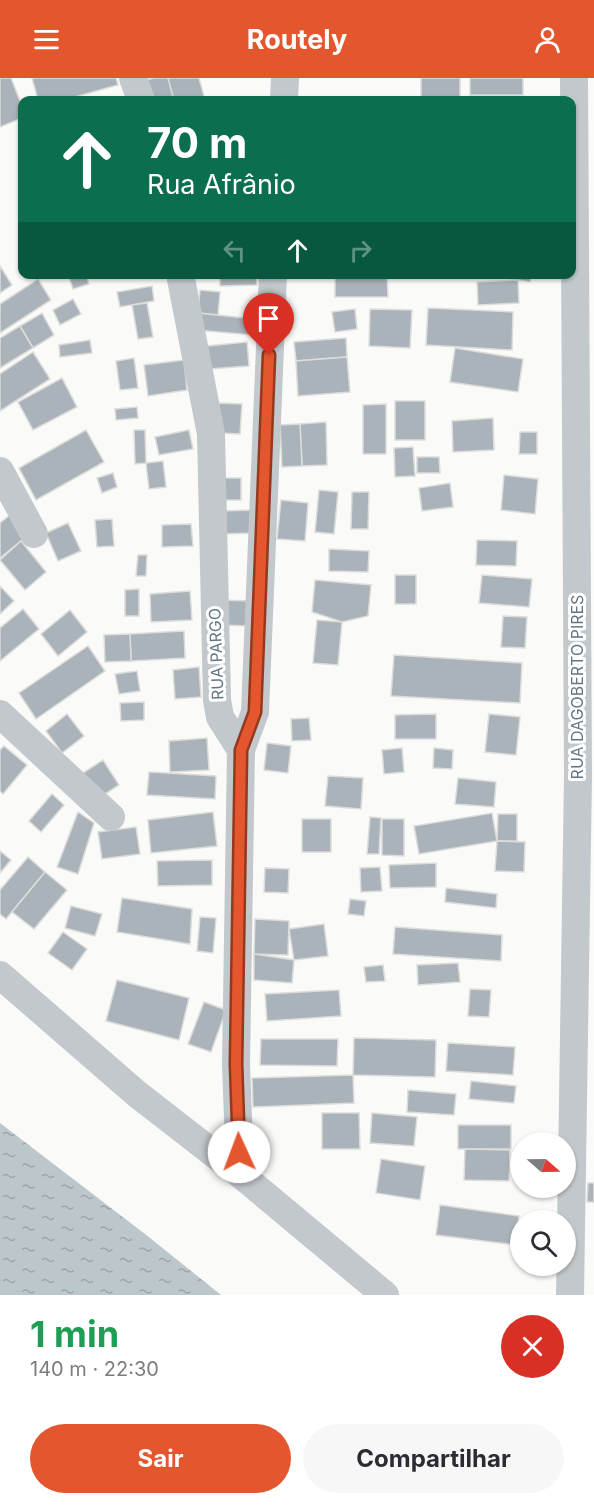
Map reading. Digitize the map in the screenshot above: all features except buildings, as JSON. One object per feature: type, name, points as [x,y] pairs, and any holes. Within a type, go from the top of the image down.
[{"type":"street","points":[[133,78],[140,96]]},
{"type":"street","points":[[284,96],[285,78]]},
{"type":"street","name":"RUA DAGOBERTO PIRES","points":[[574,78],[574,96]]},
{"type":"street","name":"RUA DAGOBERTO PIRES","points":[[570,1295],[586,776],[576,194]]},
{"type":"street","name":"RUA PARGO","points":[[181,279],[211,434],[217,700],[220,717],[241,750]]},
{"type":"street","points":[[240,1174],[236,1064],[241,750],[255,712],[273,279]]},
{"type":"street","points":[[0,471],[34,534]]},
{"type":"street","points":[[0,714],[111,817]]},
{"type":"street","points":[[0,975],[137,1094],[240,1174],[385,1295]]},
{"type":"water","points":[[0,1123],[145,1234],[221,1295],[0,1295]]},
{"type":"route","points":[[239,1152],[236,1064],[241,750],[255,712],[269,355]]}]
